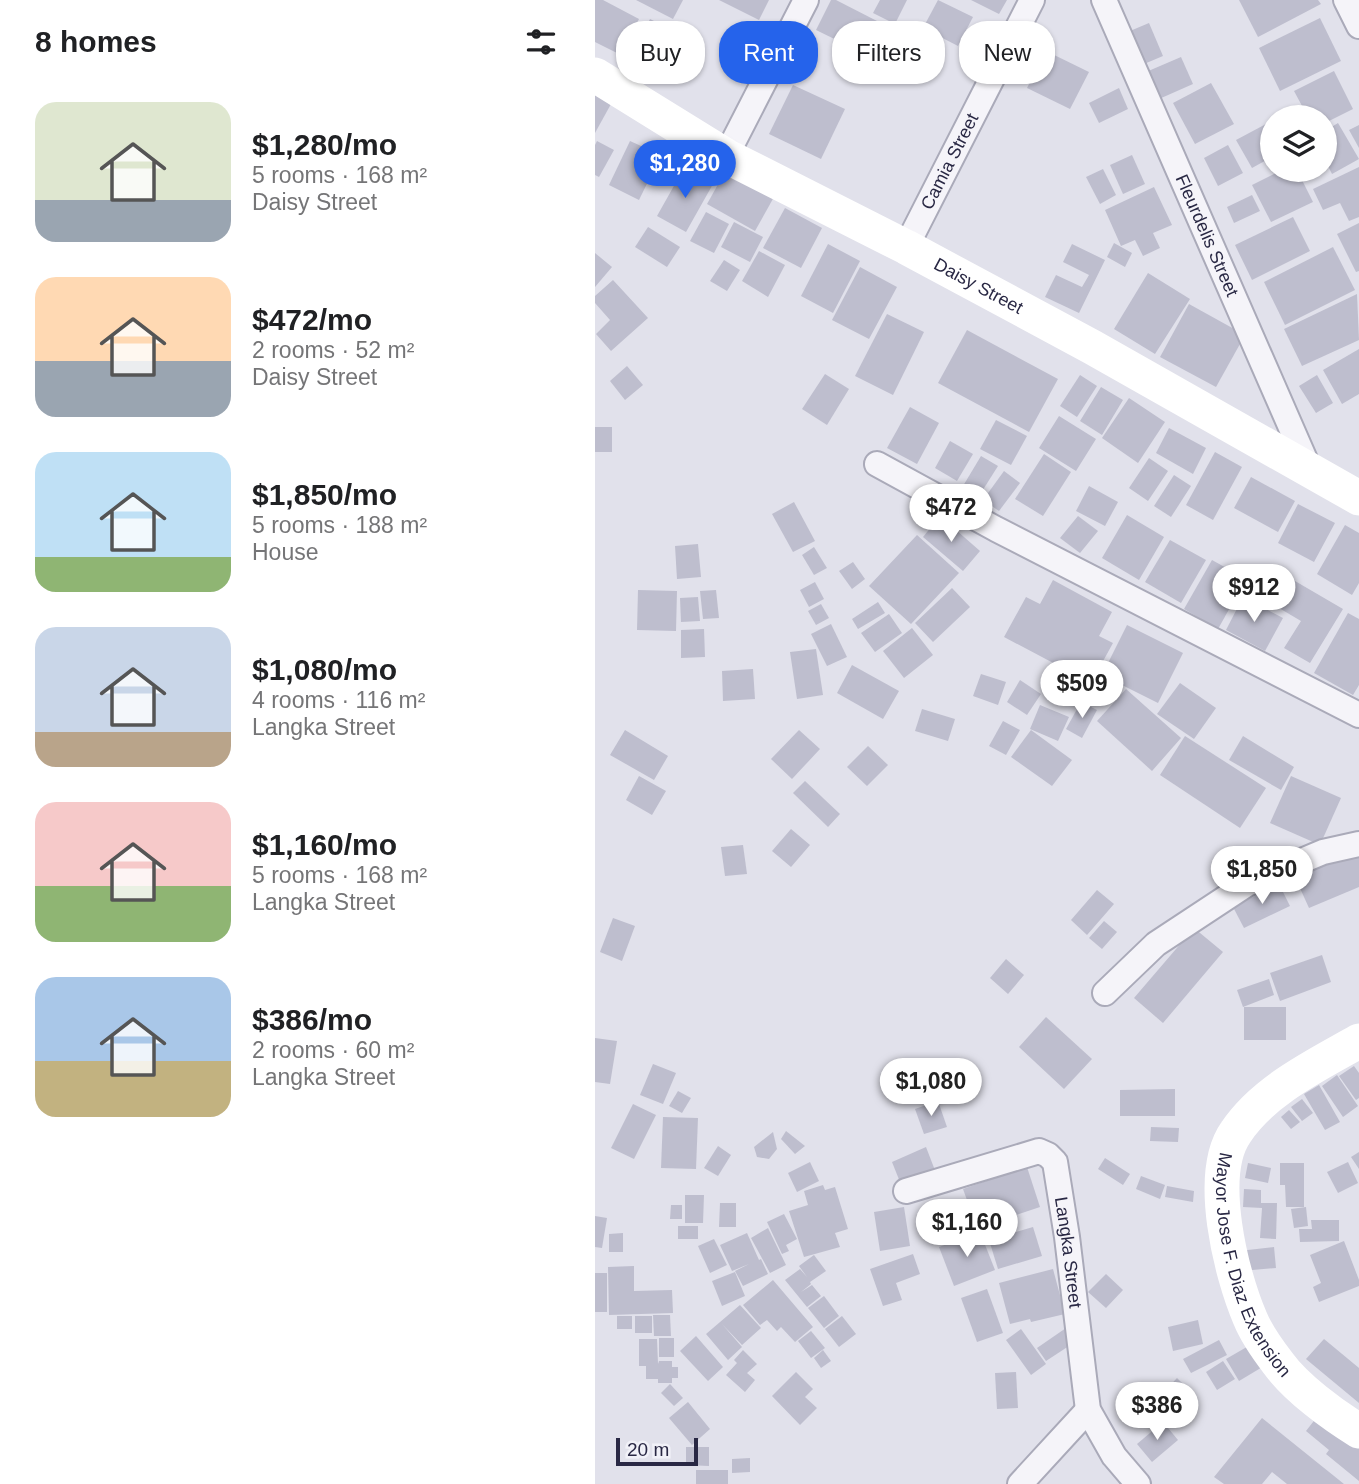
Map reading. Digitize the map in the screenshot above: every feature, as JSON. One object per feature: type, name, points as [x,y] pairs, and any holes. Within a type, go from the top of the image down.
[{"type":"street","points":[[726,156],[806,0]]},
{"type":"street","name":"Camia Street","points":[[906,247],[1031,0]]},
{"type":"street","name":"Fleurdelis Street","points":[[1104,0],[1310,471]]},
{"type":"street","points":[[1346,0],[1359,26]]},
{"type":"street","name":"Daisy Street","points":[[595,75],[726,156],[906,247],[1092,346],[1359,498]]},
{"type":"street","points":[[877,464],[996,529],[1359,715]]},
{"type":"street","points":[[1105,993],[1156,944],[1247,884],[1323,852],[1359,844]]},
{"type":"street","name":"Mayor Jose F. Diaz Extension","points":[[1359,1041],[1310,1070],[1253,1110],[1234,1134],[1225,1158],[1223,1182],[1227,1238],[1250,1319],[1278,1364],[1308,1393],[1359,1431]]},
{"type":"street","name":"Langka Street","points":[[907,1191],[1039,1152],[1048,1155],[1055,1162],[1088,1410],[1114,1456],[1138,1484]]},
{"type":"street","points":[[1020,1484],[1088,1410]]},
{"type":"building","points":[[595,0],[603,0],[639,19],[616,21],[616,52],[595,42]]},
{"type":"building","points":[[636,0],[683,0],[673,19]]},
{"type":"building","points":[[719,0],[769,0],[759,20]]},
{"type":"building","points":[[831,0],[877,21],[832,21],[832,38],[818,31]]},
{"type":"building","points":[[880,0],[907,0],[896,21],[889,21],[873,13]]},
{"type":"building","points":[[938,0],[973,17],[971,21],[959,21],[958,46],[945,39],[945,21],[927,21]]},
{"type":"building","points":[[971,0],[1007,0],[999,14]]},
{"type":"building","points":[[1239,0],[1318,0],[1321,4],[1258,37]]},
{"type":"building","points":[[1320,18],[1341,61],[1280,91],[1259,48]]},
{"type":"building","points":[[1149,23],[1163,56],[1144,64],[1130,31]]},
{"type":"building","points":[[1055,55],[1089,72],[1070,109],[1027,88],[1029,84],[1055,84]]},
{"type":"building","points":[[1181,57],[1193,84],[1159,99],[1146,72]]},
{"type":"building","points":[[1334,71],[1353,109],[1337,117],[1337,105],[1302,105],[1294,91]]},
{"type":"building","points":[[1211,83],[1234,124],[1195,144],[1173,103]]},
{"type":"building","points":[[793,85],[845,109],[821,159],[769,134]]},
{"type":"building","points":[[1119,88],[1128,109],[1099,123],[1089,103]]},
{"type":"building","points":[[595,95],[611,104],[595,133]]},
{"type":"building","points":[[1337,124],[1359,159],[1337,171]]},
{"type":"building","points":[[1359,125],[1359,148],[1349,130]]},
{"type":"building","points":[[1260,127],[1260,164],[1252,168],[1236,140]]},
{"type":"building","points":[[597,141],[614,150],[599,177],[595,175]]},
{"type":"building","points":[[630,141],[661,155],[639,200],[609,185]]},
{"type":"building","points":[[1228,145],[1243,173],[1218,186],[1204,158]]},
{"type":"building","points":[[1132,155],[1145,184],[1123,194],[1110,165]]},
{"type":"building","points":[[1359,167],[1359,217],[1349,221],[1340,203],[1323,210],[1313,189],[1328,182],[1337,182],[1337,178]]},
{"type":"building","points":[[684,168],[713,184],[686,232],[657,216]]},
{"type":"building","points":[[1103,169],[1116,195],[1100,204],[1086,177]]},
{"type":"building","points":[[726,170],[774,197],[755,231],[707,204]]},
{"type":"building","points":[[1260,181],[1303,182],[1313,202],[1271,222],[1252,185]]},
{"type":"building","points":[[1154,187],[1172,225],[1153,233],[1160,248],[1143,256],[1135,240],[1121,246],[1105,210]]},
{"type":"building","points":[[1252,195],[1260,211],[1234,223],[1227,207]]},
{"type":"building","points":[[785,208],[822,228],[801,268],[763,248]]},
{"type":"building","points":[[706,212],[729,224],[714,253],[690,241]]},
{"type":"building","points":[[1293,217],[1310,251],[1252,280],[1235,245]]},
{"type":"building","points":[[734,222],[763,237],[750,262],[721,247]]},
{"type":"building","points":[[1359,223],[1359,271],[1356,272],[1337,234]]},
{"type":"building","points":[[648,227],[680,247],[667,267],[635,247]]},
{"type":"building","points":[[1114,243],[1132,253],[1125,267],[1107,257]]},
{"type":"building","points":[[828,244],[860,261],[833,313],[801,296]]},
{"type":"building","points":[[1072,244],[1105,260],[1079,313],[1045,297],[1056,275],[1082,287],[1089,275],[1063,262]]},
{"type":"building","points":[[1333,247],[1355,290],[1285,325],[1264,282]]},
{"type":"building","points":[[759,251],[785,265],[768,297],[742,281]]},
{"type":"building","points":[[595,253],[612,267],[595,287]]},
{"type":"building","points":[[724,260],[740,270],[727,291],[710,281]]},
{"type":"building","points":[[860,267],[897,287],[869,339],[832,320]]},
{"type":"building","points":[[1148,273],[1190,299],[1155,354],[1114,329]]},
{"type":"building","points":[[613,280],[648,318],[611,351],[596,334],[610,320],[595,303],[595,296]]},
{"type":"building","points":[[1357,294],[1359,340],[1302,366],[1284,329]]},
{"type":"building","points":[[1189,304],[1245,335],[1216,387],[1160,357]]},
{"type":"building","points":[[887,314],[924,332],[893,395],[855,376]]},
{"type":"building","points":[[967,330],[1058,379],[1029,432],[938,383]]},
{"type":"building","points":[[1359,349],[1359,394],[1342,404],[1323,370]]},
{"type":"building","points":[[627,366],[643,385],[625,400],[610,381]]},
{"type":"building","points":[[825,374],[849,389],[827,425],[802,409]]},
{"type":"building","points":[[1080,375],[1097,386],[1077,417],[1060,406]]},
{"type":"building","points":[[1317,375],[1333,403],[1316,413],[1299,386]]},
{"type":"building","points":[[1101,387],[1123,400],[1102,435],[1080,421]]},
{"type":"building","points":[[1129,398],[1165,422],[1138,463],[1102,438]]},
{"type":"building","points":[[910,407],[939,423],[917,464],[887,448]]},
{"type":"building","points":[[1059,416],[1096,439],[1076,471],[1039,448]]},
{"type":"building","points":[[996,420],[1027,436],[1011,465],[980,449]]},
{"type":"building","points":[[595,427],[612,427],[612,452],[595,452]]},
{"type":"building","points":[[1169,428],[1206,448],[1193,474],[1156,453]]},
{"type":"building","points":[[950,441],[973,454],[957,481],[935,468]]},
{"type":"building","points":[[1215,452],[1242,467],[1213,520],[1186,505]]},
{"type":"building","points":[[1044,454],[1071,472],[1043,516],[1015,499]]},
{"type":"building","points":[[981,456],[998,466],[979,496],[963,486]]},
{"type":"building","points":[[1149,458],[1168,471],[1148,501],[1129,488]]},
{"type":"building","points":[[1004,471],[1020,483],[999,511],[983,500]]},
{"type":"building","points":[[1174,475],[1191,486],[1171,517],[1154,506]]},
{"type":"building","points":[[1251,477],[1295,501],[1278,532],[1234,508]]},
{"type":"building","points":[[1089,486],[1118,502],[1105,526],[1076,511]]},
{"type":"building","points":[[794,502],[815,541],[793,552],[772,514]]},
{"type":"building","points":[[1298,504],[1335,523],[1314,562],[1278,543]]},
{"type":"building","points":[[1127,515],[1164,537],[1139,580],[1102,558]]},
{"type":"building","points":[[940,516],[980,551],[963,571],[923,537]]},
{"type":"building","points":[[1078,516],[1098,531],[1080,553],[1060,538]]},
{"type":"building","points":[[1345,525],[1359,533],[1359,583],[1352,595],[1317,574]]},
{"type":"building","points":[[917,535],[959,573],[911,624],[869,586]]},
{"type":"building","points":[[1170,540],[1206,560],[1181,603],[1145,582]]},
{"type":"building","points":[[698,544],[701,577],[677,579],[675,546]]},
{"type":"building","points":[[814,547],[827,568],[814,575],[802,555]]},
{"type":"building","points":[[1212,560],[1246,579],[1218,629],[1184,609]]},
{"type":"building","points":[[853,562],[865,579],[852,589],[839,571]]},
{"type":"building","points":[[1053,580],[1112,612],[1099,636],[1113,643],[1091,683],[1004,637],[1026,597],[1040,604]]},
{"type":"building","points":[[1295,581],[1343,609],[1310,663],[1284,648],[1301,621],[1279,608]]},
{"type":"building","points":[[815,582],[824,599],[809,607],[800,590]]},
{"type":"building","points":[[952,588],[970,607],[933,642],[915,623]]},
{"type":"building","points":[[638,590],[677,591],[676,631],[637,630]]},
{"type":"building","points":[[716,590],[719,618],[703,619],[700,591]]},
{"type":"building","points":[[698,597],[700,621],[681,622],[680,598]]},
{"type":"building","points":[[1243,597],[1283,618],[1265,651],[1226,630]]},
{"type":"building","points":[[878,602],[885,613],[858,629],[852,619]]},
{"type":"building","points":[[821,604],[829,618],[816,625],[808,611]]},
{"type":"building","points":[[1348,613],[1359,619],[1359,685],[1353,695],[1314,673]]},
{"type":"building","points":[[889,614],[902,633],[875,652],[861,633]]},
{"type":"building","points":[[831,624],[847,657],[827,666],[811,634]]},
{"type":"building","points":[[1127,625],[1183,653],[1158,703],[1102,675]]},
{"type":"building","points":[[912,628],[933,655],[904,678],[883,651]]},
{"type":"building","points":[[704,629],[705,657],[681,658],[681,630]]},
{"type":"building","points":[[816,649],[823,695],[797,699],[790,652]]},
{"type":"building","points":[[852,665],[899,691],[883,719],[837,693]]},
{"type":"building","points":[[753,669],[755,699],[723,701],[722,671]]},
{"type":"building","points":[[981,674],[1006,682],[998,705],[973,696]]},
{"type":"building","points":[[1020,680],[1041,694],[1027,715],[1007,702]]},
{"type":"building","points":[[1180,683],[1216,708],[1194,739],[1157,714]]},
{"type":"building","points":[[1126,689],[1181,738],[1152,771],[1097,721]]},
{"type":"building","points":[[1081,702],[1097,710],[1082,738],[1066,729]]},
{"type":"building","points":[[1040,705],[1069,717],[1058,741],[1030,729]]},
{"type":"building","points":[[922,709],[955,719],[948,741],[915,731]]},
{"type":"building","points":[[1003,721],[1020,730],[1006,755],[989,746]]},
{"type":"building","points":[[625,730],[668,756],[654,780],[610,755]]},
{"type":"building","points":[[799,730],[820,749],[792,779],[771,759]]},
{"type":"building","points":[[1031,730],[1072,760],[1052,786],[1011,757]]},
{"type":"building","points":[[1185,736],[1266,788],[1240,828],[1160,775]]},
{"type":"building","points":[[1243,736],[1294,767],[1281,790],[1229,760]]},
{"type":"building","points":[[868,746],[888,765],[867,786],[847,767]]},
{"type":"building","points":[[639,776],[666,791],[652,815],[626,800]]},
{"type":"building","points":[[1291,776],[1341,798],[1320,845],[1270,823]]},
{"type":"building","points":[[805,781],[840,814],[828,827],[793,793]]},
{"type":"building","points":[[791,829],[810,845],[791,867],[772,851]]},
{"type":"building","points":[[743,845],[747,874],[725,876],[721,847]]},
{"type":"building","points":[[1359,847],[1359,887],[1309,908],[1294,875]]},
{"type":"building","points":[[1279,884],[1290,906],[1244,928],[1233,907]]},
{"type":"building","points":[[1097,890],[1114,904],[1087,935],[1071,920]]},
{"type":"building","points":[[613,918],[635,926],[622,961],[600,952]]},
{"type":"building","points":[[1104,921],[1117,932],[1102,949],[1089,938]]},
{"type":"building","points":[[1194,928],[1223,952],[1163,1023],[1134,998]]},
{"type":"building","points":[[1322,955],[1331,982],[1280,1001],[1270,973]]},
{"type":"building","points":[[1006,959],[1024,975],[1008,994],[990,978]]},
{"type":"building","points":[[1269,979],[1274,995],[1243,1007],[1237,990]]},
{"type":"building","points":[[1244,1007],[1286,1007],[1286,1040],[1244,1040]]},
{"type":"building","points":[[1046,1017],[1092,1059],[1064,1089],[1019,1047]]},
{"type":"building","points":[[595,1038],[617,1041],[610,1084],[595,1082]]},
{"type":"building","points":[[653,1064],[676,1073],[663,1104],[640,1095]]},
{"type":"building","points":[[1354,1066],[1359,1073],[1359,1098],[1356,1100],[1339,1076]]},
{"type":"building","points":[[1337,1075],[1358,1106],[1343,1117],[1322,1086]]},
{"type":"building","points":[[1319,1085],[1340,1122],[1325,1130],[1304,1094]]},
{"type":"building","points":[[1175,1089],[1175,1116],[1120,1116],[1120,1090]]},
{"type":"building","points":[[678,1091],[691,1098],[682,1113],[669,1106]]},
{"type":"building","points":[[1302,1099],[1313,1113],[1302,1121],[1291,1107]]},
{"type":"building","points":[[938,1101],[947,1127],[924,1134],[915,1109]]},
{"type":"building","points":[[633,1104],[656,1115],[634,1159],[611,1148]]},
{"type":"building","points":[[1289,1110],[1300,1122],[1291,1129],[1281,1117]]},
{"type":"building","points":[[663,1117],[698,1118],[696,1169],[661,1168]]},
{"type":"building","points":[[1151,1127],[1179,1128],[1178,1142],[1150,1141]]},
{"type":"building","points":[[786,1131],[805,1146],[795,1154],[781,1139]]},
{"type":"building","points":[[773,1132],[777,1149],[769,1159],[757,1157],[754,1147]]},
{"type":"building","points":[[718,1146],[731,1155],[718,1176],[704,1168]]},
{"type":"building","points":[[926,1147],[936,1173],[902,1187],[892,1162]]},
{"type":"building","points":[[1359,1152],[1359,1169],[1351,1157]]},
{"type":"building","points":[[1105,1158],[1130,1174],[1123,1185],[1098,1169]]},
{"type":"building","points":[[810,1162],[819,1181],[797,1192],[788,1173]]},
{"type":"building","points":[[1348,1162],[1358,1183],[1338,1193],[1327,1172]]},
{"type":"building","points":[[1248,1163],[1271,1168],[1268,1183],[1245,1178]]},
{"type":"building","points":[[1280,1163],[1304,1163],[1304,1207],[1286,1207],[1285,1185],[1280,1185]]},
{"type":"building","points":[[1027,1167],[1040,1207],[977,1228],[963,1189]]},
{"type":"building","points":[[1141,1176],[1165,1185],[1160,1199],[1136,1189]]},
{"type":"building","points":[[823,1185],[825,1190],[835,1187],[848,1229],[835,1233],[840,1247],[804,1257],[789,1211],[808,1205],[804,1191]]},
{"type":"building","points":[[1167,1186],[1194,1191],[1193,1202],[1165,1197]]},
{"type":"building","points":[[1244,1189],[1261,1190],[1261,1203],[1277,1203],[1276,1239],[1260,1238],[1262,1208],[1243,1207]]},
{"type":"building","points":[[685,1195],[704,1195],[703,1223],[685,1223]]},
{"type":"building","points":[[720,1203],[736,1203],[736,1227],[719,1227]]},
{"type":"building","points":[[671,1205],[682,1205],[682,1219],[670,1219]]},
{"type":"building","points":[[904,1207],[910,1246],[880,1251],[874,1212]]},
{"type":"building","points":[[1306,1207],[1308,1226],[1294,1228],[1291,1209]]},
{"type":"building","points":[[784,1214],[797,1239],[786,1245],[789,1251],[782,1254],[767,1222]]},
{"type":"building","points":[[595,1216],[607,1218],[602,1248],[595,1247]]},
{"type":"building","points":[[1311,1220],[1339,1220],[1339,1241],[1300,1242],[1299,1229],[1312,1229]]},
{"type":"building","points":[[678,1226],[698,1226],[698,1239],[678,1239]]},
{"type":"building","points":[[1033,1227],[1042,1256],[998,1269],[989,1240]]},
{"type":"building","points":[[768,1228],[786,1265],[770,1273],[751,1238]]},
{"type":"building","points":[[980,1232],[995,1270],[954,1286],[939,1247]]},
{"type":"building","points":[[623,1233],[623,1252],[609,1252],[609,1234]]},
{"type":"building","points":[[747,1233],[768,1274],[743,1286],[735,1271],[749,1264],[732,1271],[720,1245]]},
{"type":"building","points":[[714,1239],[727,1265],[710,1273],[698,1246]]},
{"type":"building","points":[[1344,1241],[1359,1286],[1319,1302],[1313,1287],[1321,1283],[1310,1255]]},
{"type":"building","points":[[1274,1247],[1276,1268],[1241,1271],[1239,1251]]},
{"type":"building","points":[[913,1254],[920,1274],[896,1283],[902,1300],[883,1306],[870,1269]]},
{"type":"building","points":[[814,1255],[826,1271],[801,1292],[812,1285],[821,1296],[807,1307],[785,1280],[800,1269],[807,1277],[799,1266]]},
{"type":"building","points":[[634,1266],[634,1291],[672,1290],[673,1313],[609,1315],[608,1267]]},
{"type":"building","points":[[1053,1269],[1065,1314],[1010,1324],[999,1283]]},
{"type":"building","points":[[735,1272],[745,1296],[722,1306],[712,1281]]},
{"type":"building","points":[[595,1273],[607,1273],[607,1312],[595,1312]]},
{"type":"building","points":[[1106,1274],[1123,1290],[1106,1308],[1088,1292]]},
{"type":"building","points":[[773,1280],[813,1327],[795,1342],[781,1327],[777,1331],[767,1320],[760,1325],[743,1305]]},
{"type":"building","points":[[987,1289],[1003,1333],[977,1342],[961,1298]]},
{"type":"building","points":[[824,1296],[839,1316],[824,1328],[808,1308]]},
{"type":"building","points":[[740,1305],[761,1328],[742,1345],[722,1324],[742,1347],[728,1360],[706,1334]]},
{"type":"building","points":[[653,1315],[670,1315],[671,1336],[654,1336]]},
{"type":"building","points":[[617,1316],[632,1316],[632,1329],[617,1329]]},
{"type":"building","points":[[635,1316],[652,1316],[652,1333],[635,1333]]},
{"type":"building","points":[[842,1316],[856,1334],[839,1347],[825,1329]]},
{"type":"building","points":[[1198,1320],[1203,1344],[1173,1351],[1168,1327]]},
{"type":"building","points":[[1066,1328],[1075,1342],[1046,1361],[1037,1348]]},
{"type":"building","points":[[1021,1329],[1046,1364],[1031,1375],[1006,1340]]},
{"type":"building","points":[[811,1331],[825,1348],[811,1358],[798,1341]]},
{"type":"building","points":[[696,1336],[723,1367],[708,1381],[680,1351]]},
{"type":"building","points":[[659,1338],[674,1338],[674,1357],[659,1357]]},
{"type":"building","points":[[639,1339],[657,1339],[658,1364],[659,1361],[672,1361],[672,1367],[678,1367],[678,1378],[672,1378],[672,1383],[658,1383],[658,1379],[646,1379],[646,1366],[639,1366]]},
{"type":"building","points":[[1324,1339],[1359,1368],[1359,1403],[1306,1359]]},
{"type":"building","points":[[1219,1340],[1227,1355],[1191,1373],[1183,1359]]},
{"type":"building","points":[[1252,1344],[1264,1366],[1239,1381],[1226,1359]]},
{"type":"building","points":[[743,1350],[757,1364],[747,1373],[755,1380],[745,1392],[726,1375],[737,1363],[734,1360]]},
{"type":"building","points":[[823,1350],[831,1361],[821,1368],[814,1358]]},
{"type":"building","points":[[1223,1361],[1235,1379],[1217,1390],[1206,1372]]},
{"type":"building","points":[[796,1372],[813,1389],[805,1397],[817,1408],[800,1425],[772,1396]]},
{"type":"building","points":[[1016,1372],[1018,1408],[997,1409],[995,1373]]},
{"type":"building","points":[[1177,1378],[1195,1396],[1181,1410],[1163,1393]]},
{"type":"building","points":[[670,1384],[683,1398],[674,1406],[661,1393]]},
{"type":"building","points":[[688,1402],[710,1429],[692,1445],[669,1418]]},
{"type":"building","points":[[1320,1413],[1359,1446],[1359,1481],[1326,1454],[1329,1450],[1306,1431]]},
{"type":"building","points":[[1262,1418],[1344,1484],[1287,1484],[1272,1472],[1262,1484],[1224,1484],[1214,1477]]},
{"type":"building","points":[[1163,1422],[1178,1440],[1152,1462],[1137,1444]]},
{"type":"building","points":[[686,1447],[709,1447],[709,1466],[686,1465]]},
{"type":"building","points":[[750,1458],[750,1472],[732,1473],[732,1459]]},
{"type":"building","points":[[696,1470],[728,1470],[728,1484],[696,1484]]}]
